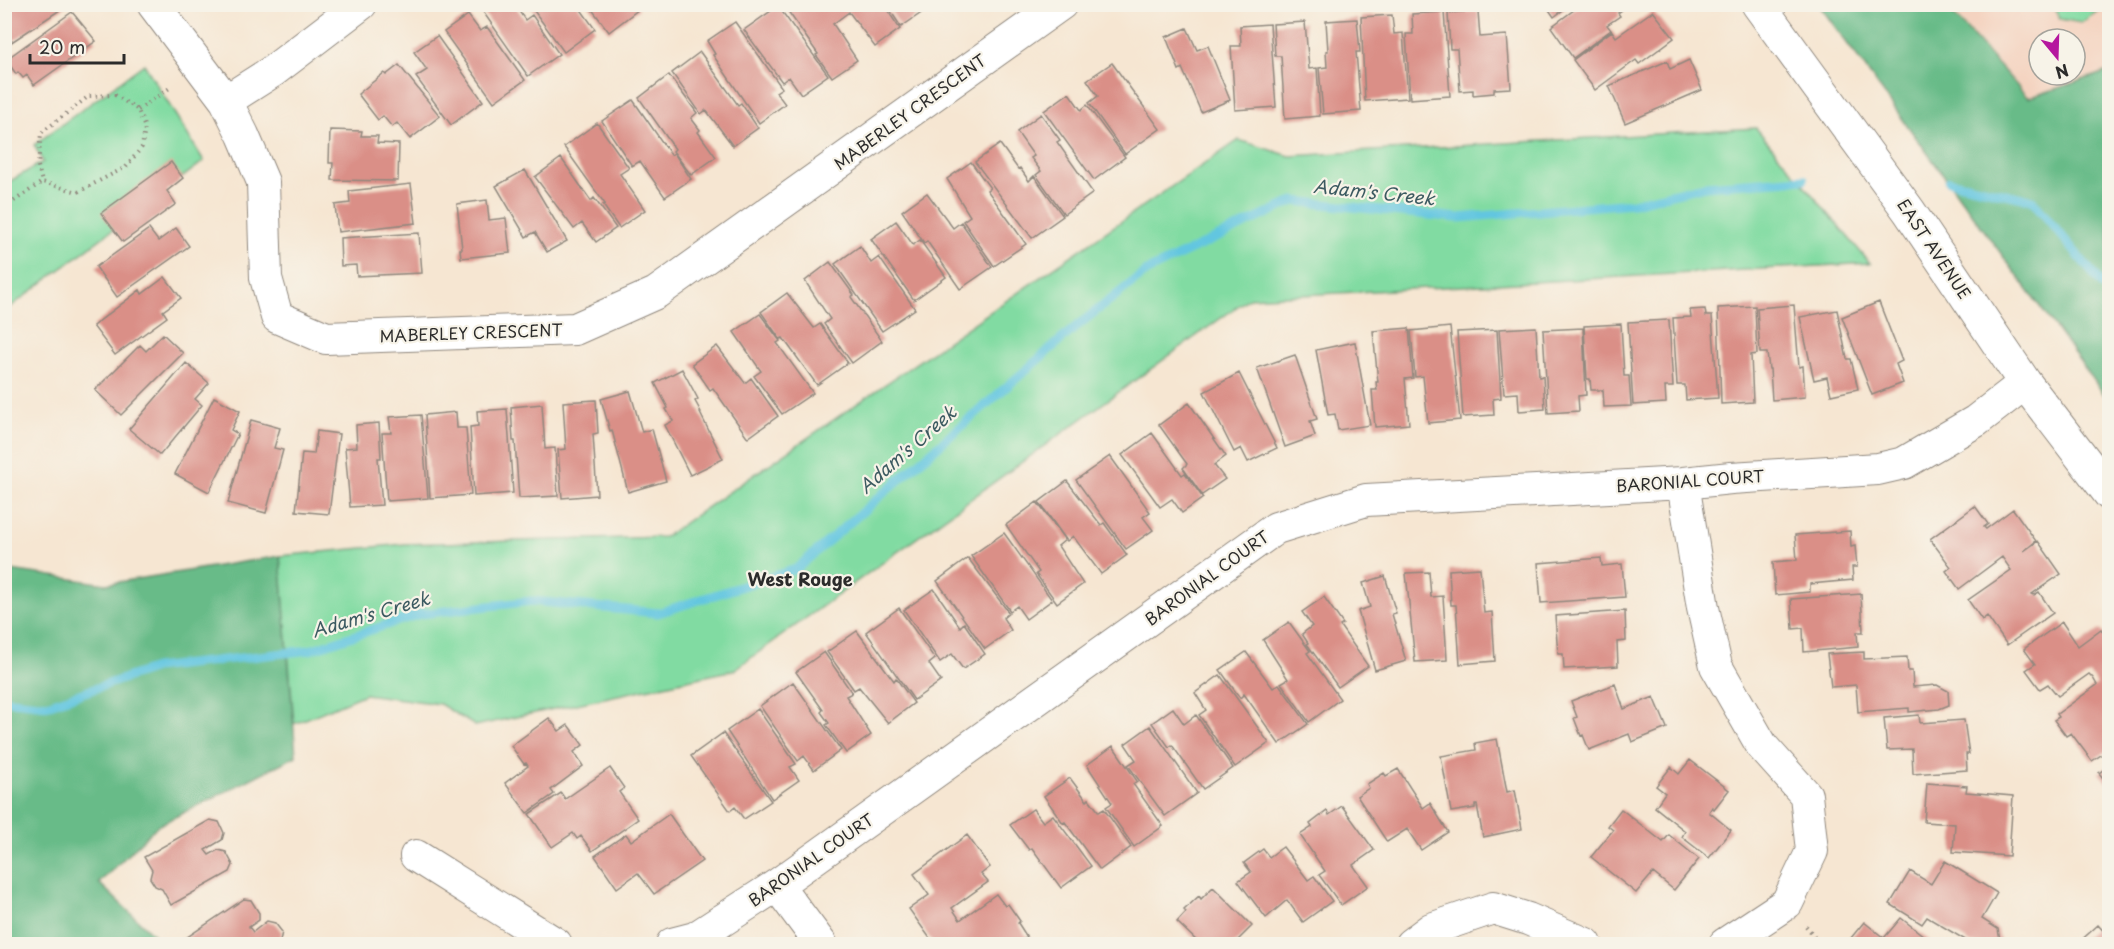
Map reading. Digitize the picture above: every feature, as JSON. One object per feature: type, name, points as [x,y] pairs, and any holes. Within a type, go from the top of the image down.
[{"type":"street","name":"MABERLEY CRESCENT","points":[[153,4],[226,101],[263,182],[266,278],[277,317],[326,338],[575,328],[656,293],[1061,4]]},
{"type":"street","points":[[226,101],[273,71],[361,4]]},
{"type":"street","name":"EAST AVENUE","points":[[1758,4],[1878,167],[2025,382],[2109,494]]},
{"type":"street","name":"BARONIAL COURT","points":[[672,945],[695,938],[777,885],[1276,528],[1366,500],[1683,483],[1878,469],[1905,463],[1976,421],[2025,382]]},
{"type":"street","points":[[1683,483],[1703,608],[1716,666],[1762,746],[1806,795],[1812,851],[1787,903],[1725,945]]},
{"type":"street","points":[[416,856],[556,945]]},
{"type":"street","points":[[777,885],[820,945]]},
{"type":"street","points":[[1411,945],[1431,929],[1493,908],[1528,919],[1586,945]]},
{"type":"path","points":[[138,110],[171,87]]},
{"type":"path","points":[[4,208],[42,182],[78,192],[126,167],[142,147],[145,128],[138,110],[115,94],[89,96],[41,133],[38,166],[42,182]]},
{"type":"shaded area","points":[[1945,5],[2109,5],[2109,71],[2087,78],[2087,27],[2027,27],[2027,87],[2061,87],[2028,98]]},
{"type":"green space","points":[[1819,5],[1945,5],[2028,98],[2061,87],[2087,87],[2087,78],[2109,71],[2109,401]]},
{"type":"green space","points":[[2052,5],[2106,5],[2081,23],[2060,19]]},
{"type":"green space","points":[[144,64],[204,161],[5,311],[5,184],[43,162],[34,145]]},
{"type":"green space","points":[[1756,128],[1870,263],[1249,298],[734,670],[475,726],[440,704],[365,694],[294,724],[280,556],[405,544],[664,537],[1239,140],[1290,156]]},
{"type":"green space","points":[[280,556],[296,756],[157,826],[99,883],[163,944],[5,944],[5,569],[106,584]]},
{"type":"building","points":[[4,4],[69,4],[4,47]]},
{"type":"building","points":[[481,4],[514,4],[525,20],[532,15],[559,54],[528,76],[479,6]]},
{"type":"building","points":[[529,4],[577,4],[595,29],[564,52]]},
{"type":"building","points":[[588,4],[636,4],[639,9],[609,32]]},
{"type":"building","points":[[783,4],[879,4],[881,7],[884,5],[900,29],[875,47],[849,12],[833,24],[857,60],[832,77]]},
{"type":"building","points":[[886,4],[929,4],[930,7],[901,27]]},
{"type":"building","points":[[1545,4],[1571,4],[1554,17]]},
{"type":"building","points":[[1582,4],[1630,4],[1618,13],[1620,16],[1607,25],[1611,30],[1573,58],[1551,27]]},
{"type":"building","points":[[778,6],[828,75],[801,94],[789,77],[782,82],[744,30]]},
{"type":"building","points":[[1478,11],[1480,37],[1507,35],[1511,88],[1494,89],[1494,93],[1473,95],[1473,90],[1460,91],[1457,49],[1450,49],[1448,13]]},
{"type":"building","points":[[1653,11],[1674,38],[1639,64],[1636,60],[1595,90],[1573,60],[1612,31],[1616,37]]},
{"type":"building","points":[[72,12],[96,41],[34,85],[27,75],[23,78],[18,72],[16,74],[7,61],[8,58]]},
{"type":"building","points":[[1444,12],[1450,96],[1410,99],[1406,34],[1413,34],[1412,14]]},
{"type":"building","points":[[468,15],[480,31],[487,27],[525,80],[494,102],[444,32]]},
{"type":"building","points":[[1392,15],[1394,34],[1403,33],[1408,98],[1365,101],[1361,17]]},
{"type":"building","points":[[1357,19],[1360,52],[1356,52],[1361,111],[1323,114],[1319,68],[1327,67],[1326,21]]},
{"type":"building","points":[[735,22],[782,88],[776,92],[785,104],[759,123],[713,55],[715,54],[707,41]]},
{"type":"building","points":[[1305,22],[1309,69],[1317,68],[1320,116],[1285,119],[1281,56],[1275,56],[1273,24]]},
{"type":"building","points":[[1270,24],[1276,107],[1235,110],[1231,46],[1241,46],[1240,26]]},
{"type":"building","points":[[1187,28],[1197,50],[1208,46],[1230,100],[1201,112],[1182,68],[1179,70],[1166,37]]},
{"type":"building","points":[[437,36],[483,101],[451,125],[416,77],[427,70],[414,52]]},
{"type":"building","points":[[700,52],[738,105],[741,103],[758,128],[733,146],[706,110],[701,114],[672,73]]},
{"type":"building","points":[[1689,60],[1702,90],[1625,123],[1609,86],[1667,61],[1670,69]]},
{"type":"building","points":[[1112,63],[1160,129],[1125,154],[1089,103],[1098,96],[1087,80]]},
{"type":"building","points":[[399,65],[440,116],[410,139],[397,123],[392,127],[383,116],[378,120],[358,94],[384,73],[386,75]]},
{"type":"building","points":[[669,75],[697,113],[691,118],[716,157],[691,175],[639,98]]},
{"type":"building","points":[[1069,93],[1081,110],[1087,105],[1125,157],[1094,180],[1044,111]]},
{"type":"building","points":[[633,100],[671,155],[674,153],[691,179],[665,197],[640,161],[632,166],[602,121]]},
{"type":"building","points":[[1041,114],[1060,140],[1057,142],[1093,193],[1064,214],[1036,175],[1041,171],[1031,158],[1034,156],[1017,132]]},
{"type":"building","points":[[597,123],[629,168],[620,174],[645,210],[619,228],[603,205],[605,204],[564,147]]},
{"type":"building","points":[[330,130],[362,131],[361,136],[378,136],[377,143],[399,144],[398,181],[332,180],[333,163],[329,163]]},
{"type":"building","points":[[1000,144],[1029,181],[1034,176],[1063,216],[1032,238],[975,162]]},
{"type":"building","points":[[561,158],[591,201],[594,198],[616,228],[596,242],[582,223],[574,229],[535,177]]},
{"type":"building","points":[[171,162],[183,178],[167,191],[176,204],[123,242],[101,213]]},
{"type":"building","points":[[971,162],[990,188],[987,190],[1026,244],[994,266],[963,221],[970,216],[947,179]]},
{"type":"building","points":[[525,170],[567,241],[547,252],[535,232],[526,237],[496,186]]},
{"type":"building","points":[[411,184],[416,223],[338,232],[335,205],[350,203],[349,191]]},
{"type":"building","points":[[927,193],[953,228],[961,222],[992,267],[960,289],[927,241],[924,243],[902,211]]},
{"type":"building","points":[[487,200],[489,220],[506,218],[510,253],[461,258],[457,204]]},
{"type":"building","points":[[896,221],[913,245],[920,240],[946,277],[914,300],[871,239]]},
{"type":"building","points":[[176,228],[189,246],[117,297],[96,267],[149,229],[158,241]]},
{"type":"building","points":[[419,233],[422,273],[357,276],[356,265],[341,266],[340,238]]},
{"type":"building","points":[[860,246],[871,263],[879,257],[915,309],[882,331],[835,264]]},
{"type":"building","points":[[830,262],[854,295],[851,297],[882,341],[852,363],[824,324],[830,319],[805,281]]},
{"type":"building","points":[[165,277],[181,298],[163,311],[167,317],[115,355],[93,326],[140,290],[142,294]]},
{"type":"building","points":[[787,293],[814,328],[820,324],[848,363],[817,385],[761,312]]},
{"type":"building","points":[[1879,302],[1902,361],[1896,364],[1903,383],[1872,395],[1842,317]]},
{"type":"building","points":[[1794,305],[1799,367],[1803,366],[1805,397],[1772,400],[1767,353],[1760,353],[1757,308]]},
{"type":"building","points":[[1755,306],[1757,354],[1751,355],[1753,402],[1721,404],[1718,308]]},
{"type":"building","points":[[1705,309],[1706,316],[1712,316],[1718,398],[1686,400],[1685,385],[1677,385],[1673,318],[1691,317],[1690,310]]},
{"type":"building","points":[[1837,310],[1847,359],[1851,359],[1858,389],[1831,395],[1827,377],[1814,380],[1800,317]]},
{"type":"building","points":[[760,314],[780,341],[777,343],[813,393],[782,414],[754,376],[761,371],[734,332]]},
{"type":"building","points":[[1669,320],[1673,387],[1665,387],[1666,403],[1633,405],[1628,322]]},
{"type":"building","points":[[1621,324],[1624,376],[1629,376],[1631,406],[1604,407],[1603,390],[1591,390],[1590,379],[1587,379],[1584,326]]},
{"type":"building","points":[[1450,327],[1460,420],[1428,423],[1423,376],[1415,377],[1411,331]]},
{"type":"building","points":[[1536,327],[1539,377],[1543,376],[1545,409],[1519,411],[1518,393],[1504,394],[1499,329]]},
{"type":"building","points":[[1409,328],[1413,378],[1405,379],[1409,424],[1375,427],[1372,390],[1377,390],[1376,382],[1378,382],[1373,331]]},
{"type":"building","points":[[1583,328],[1586,395],[1578,396],[1579,411],[1548,413],[1543,330]]},
{"type":"building","points":[[1497,330],[1501,398],[1493,399],[1494,415],[1463,417],[1457,332]]},
{"type":"building","points":[[163,334],[183,353],[121,415],[95,390],[140,345],[146,351]]},
{"type":"building","points":[[1355,342],[1370,425],[1338,430],[1335,414],[1328,415],[1316,350]]},
{"type":"building","points":[[717,346],[745,383],[751,378],[778,416],[748,438],[713,388],[710,390],[692,364]]},
{"type":"building","points":[[1295,355],[1317,419],[1310,421],[1315,436],[1285,447],[1257,368]]},
{"type":"building","points":[[186,363],[209,383],[195,399],[202,405],[160,455],[129,429]]},
{"type":"building","points":[[682,369],[698,399],[695,401],[700,413],[723,459],[690,475],[665,425],[673,421],[655,383]]},
{"type":"building","points":[[1239,373],[1277,448],[1248,462],[1241,448],[1234,452],[1204,392]]},
{"type":"building","points":[[630,391],[642,432],[652,429],[666,481],[628,492],[612,430],[610,431],[601,399]]},
{"type":"building","points":[[214,397],[240,411],[231,430],[238,434],[209,492],[175,474]]},
{"type":"building","points":[[596,400],[598,433],[593,434],[597,495],[562,498],[558,450],[566,449],[563,402]]},
{"type":"building","points":[[1189,403],[1226,456],[1214,465],[1225,479],[1202,495],[1183,468],[1187,464],[1159,425]]},
{"type":"building","points":[[542,404],[545,449],[555,448],[558,496],[519,498],[511,407]]},
{"type":"building","points":[[507,409],[513,493],[474,496],[470,427],[478,426],[477,411]]},
{"type":"building","points":[[456,412],[457,428],[466,428],[471,495],[430,498],[425,415]]},
{"type":"building","points":[[421,415],[428,498],[387,501],[382,433],[391,433],[389,417]]},
{"type":"building","points":[[251,420],[280,428],[274,448],[283,450],[266,513],[228,503]]},
{"type":"building","points":[[379,423],[381,458],[378,458],[382,505],[350,507],[345,448],[357,447],[356,425]]},
{"type":"building","points":[[317,431],[339,434],[329,514],[296,511],[302,453],[314,454]]},
{"type":"building","points":[[1152,433],[1182,475],[1185,473],[1203,498],[1182,513],[1172,499],[1160,507],[1122,455]]},
{"type":"building","points":[[1110,456],[1150,512],[1143,517],[1153,530],[1126,549],[1076,480]]},
{"type":"building","points":[[1067,481],[1101,525],[1104,523],[1127,555],[1101,574],[1073,536],[1067,541],[1039,502]]},
{"type":"building","points":[[1037,502],[1065,540],[1058,546],[1083,584],[1057,603],[1036,574],[1039,572],[1006,525]]},
{"type":"building","points":[[1975,506],[1988,524],[1984,527],[1986,529],[2013,509],[2036,541],[2024,551],[2038,541],[2061,574],[2032,594],[2039,592],[2053,613],[2007,645],[1987,616],[1982,620],[1968,600],[2011,570],[2002,557],[1959,589],[1946,571],[1951,567],[1930,539]]},
{"type":"building","points":[[1850,531],[1851,547],[1855,546],[1857,567],[1852,567],[1853,580],[1810,584],[1810,592],[1775,595],[1773,562],[1797,560],[1795,535]]},
{"type":"building","points":[[1004,533],[1052,600],[1026,619],[1017,606],[1010,611],[971,556]]},
{"type":"building","points":[[968,558],[1009,613],[1003,618],[1011,630],[985,649],[937,581]]},
{"type":"building","points":[[1601,558],[1602,566],[1622,564],[1625,597],[1541,603],[1538,563]]},
{"type":"building","points":[[1480,568],[1484,613],[1492,612],[1495,661],[1460,664],[1456,605],[1451,605],[1449,570]]},
{"type":"building","points":[[1429,572],[1431,597],[1443,596],[1447,660],[1415,662],[1406,573]]},
{"type":"building","points":[[1385,576],[1396,613],[1392,614],[1406,661],[1375,670],[1358,611],[1370,607],[1363,583]]},
{"type":"building","points":[[934,589],[960,627],[964,623],[985,654],[963,669],[952,654],[940,662],[904,610]]},
{"type":"building","points":[[1861,594],[1863,632],[1857,632],[1858,647],[1804,652],[1803,628],[1793,629],[1791,599]]},
{"type":"building","points":[[1324,597],[1343,624],[1340,626],[1368,666],[1338,687],[1302,634],[1312,626],[1302,612]]},
{"type":"building","points":[[899,608],[935,659],[929,664],[941,681],[914,700],[866,632]]},
{"type":"building","points":[[1625,611],[1626,641],[1617,642],[1618,666],[1564,669],[1563,654],[1558,654],[1555,616]]},
{"type":"building","points":[[1289,622],[1310,651],[1307,653],[1340,699],[1309,722],[1281,683],[1288,679],[1263,640]]},
{"type":"building","points":[[2062,622],[2078,646],[2101,629],[2110,641],[2110,749],[2092,761],[2071,733],[2066,736],[2054,720],[2059,717],[2057,714],[2097,685],[2093,678],[2089,674],[2058,696],[2048,684],[2040,689],[2026,670],[2035,664],[2024,649]]},
{"type":"building","points":[[857,631],[894,681],[896,678],[914,703],[888,723],[859,687],[854,690],[827,652]]},
{"type":"building","points":[[824,652],[852,693],[846,696],[871,735],[846,753],[826,725],[829,723],[821,712],[823,710],[796,672]]},
{"type":"building","points":[[1246,652],[1273,688],[1279,684],[1308,724],[1279,744],[1244,694],[1240,698],[1220,670]]},
{"type":"building","points":[[1864,652],[1864,659],[1907,657],[1908,671],[1912,671],[1913,687],[1937,685],[1948,691],[1949,705],[1939,709],[1909,712],[1909,708],[1858,712],[1856,685],[1831,687],[1827,654]]},
{"type":"building","points":[[1220,675],[1269,743],[1235,767],[1199,715],[1206,710],[1195,693]]},
{"type":"building","points":[[793,682],[841,750],[814,770],[804,756],[798,761],[760,706]]},
{"type":"building","points":[[1615,684],[1624,709],[1654,697],[1667,728],[1632,742],[1629,734],[1589,750],[1574,718],[1577,717],[1571,701]]},
{"type":"building","points":[[1173,708],[1184,724],[1196,715],[1233,768],[1203,789],[1172,745],[1169,747],[1152,723]]},
{"type":"building","points":[[758,709],[796,764],[790,767],[799,780],[772,799],[727,731]]},
{"type":"building","points":[[1919,715],[1920,723],[1964,720],[1969,754],[1966,754],[1967,770],[1913,774],[1912,749],[1887,750],[1884,718]]},
{"type":"building","points":[[549,718],[559,731],[568,725],[583,745],[574,752],[583,766],[551,790],[554,794],[527,813],[505,783],[528,766],[511,746]]},
{"type":"building","points":[[1150,726],[1197,793],[1165,816],[1128,765],[1136,760],[1125,744]]},
{"type":"building","points":[[723,733],[771,801],[744,819],[735,807],[730,811],[691,756]]},
{"type":"building","points":[[1497,739],[1507,792],[1515,790],[1522,829],[1483,837],[1477,805],[1475,808],[1451,812],[1441,756],[1476,750],[1475,743]]},
{"type":"building","points":[[1113,746],[1137,781],[1133,784],[1163,826],[1134,847],[1106,807],[1112,803],[1087,765]]},
{"type":"building","points":[[1690,760],[1729,790],[1709,812],[1731,830],[1709,858],[1682,837],[1685,831],[1655,807],[1665,793],[1656,786],[1671,767],[1679,774]]},
{"type":"building","points":[[2110,765],[2110,787],[2099,773]]},
{"type":"building","points":[[610,768],[624,788],[619,792],[638,819],[592,851],[581,836],[577,839],[573,833],[552,847],[529,814],[561,793],[565,799]]},
{"type":"building","points":[[1398,769],[1423,808],[1430,803],[1448,832],[1421,850],[1407,829],[1387,842],[1357,796],[1369,788],[1367,784],[1384,773],[1386,776]]},
{"type":"building","points":[[1070,778],[1087,801],[1089,799],[1099,812],[1104,809],[1131,847],[1100,870],[1044,796]]},
{"type":"building","points":[[1927,783],[1967,786],[1966,792],[2013,796],[2009,856],[1953,852],[1955,824],[1924,822]]},
{"type":"building","points":[[1342,806],[1374,850],[1353,865],[1368,886],[1341,905],[1319,875],[1325,871],[1300,835],[1312,827],[1310,824],[1327,811],[1329,815]]},
{"type":"building","points":[[1033,809],[1043,822],[1053,815],[1091,866],[1061,888],[1032,848],[1029,850],[1010,825]]},
{"type":"building","points":[[1621,809],[1663,842],[1669,835],[1699,859],[1674,890],[1653,873],[1636,893],[1591,857],[1613,830],[1608,826]]},
{"type":"building","points":[[669,814],[702,861],[654,894],[638,873],[617,888],[595,856],[626,834],[631,841]]},
{"type":"building","points":[[210,820],[219,822],[224,833],[222,840],[205,850],[209,855],[218,850],[226,852],[233,865],[230,872],[171,905],[162,889],[155,886],[150,878],[152,870],[144,857]]},
{"type":"building","points":[[967,835],[990,867],[981,874],[988,882],[952,908],[960,920],[996,894],[1005,906],[1008,904],[1020,921],[1018,923],[1027,937],[1017,944],[934,944],[909,909],[929,895],[914,874]]},
{"type":"building","points":[[1283,847],[1308,880],[1314,876],[1332,901],[1303,922],[1287,900],[1266,918],[1238,881],[1251,872],[1244,863],[1263,849],[1269,857]]},
{"type":"building","points":[[1945,861],[1997,893],[1982,919],[1998,929],[2000,941],[1998,944],[1972,944],[1927,917],[1922,924],[1890,904],[1910,871],[1931,884]]},
{"type":"building","points":[[1213,887],[1252,926],[1234,944],[1200,944],[1177,922],[1186,912],[1184,910],[1199,896],[1201,899]]},
{"type":"building","points":[[244,899],[251,900],[259,913],[259,920],[249,927],[253,932],[267,921],[275,923],[282,932],[280,941],[276,944],[191,944],[186,938]]},
{"type":"building","points":[[1901,918],[1934,944],[1846,944],[1864,922],[1884,938]]},
{"type":"building","points":[[2098,925],[2110,938],[2110,944],[2077,944]]},
{"type":"waterway","name":"Adam's Creek","points":[[4,700],[47,705],[155,668],[310,650],[420,614],[532,601],[658,613],[796,569],[1077,326],[1147,271],[1294,201],[1458,218],[1633,203],[1705,186],[1804,179]]},
{"type":"waterway","name":"Adam's Creek","points":[[1949,181],[2032,200],[2110,294]]},
{"type":"district","name":"West Rouge","points":[[800,580]]}]
